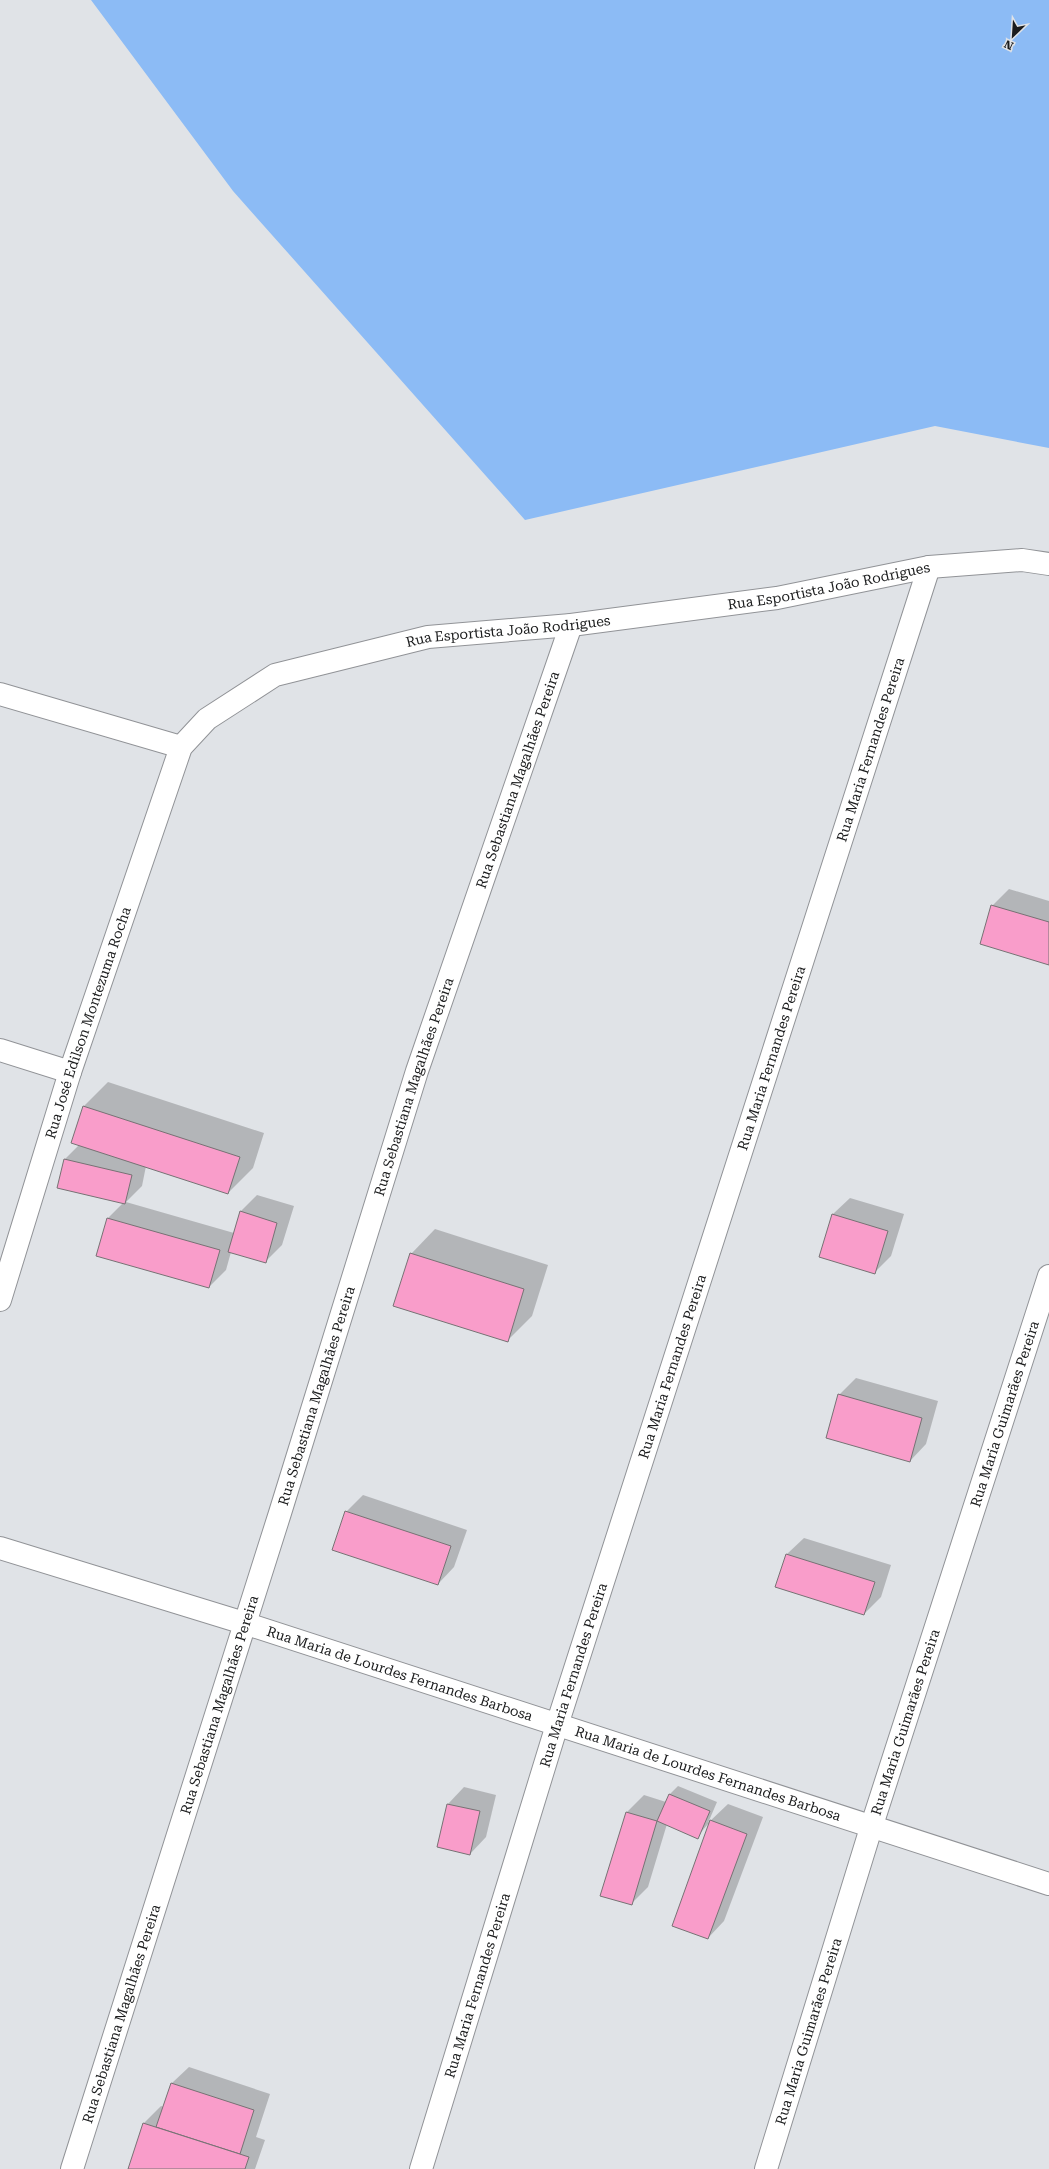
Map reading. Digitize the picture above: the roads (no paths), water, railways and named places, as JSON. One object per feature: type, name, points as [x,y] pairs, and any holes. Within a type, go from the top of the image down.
[{"type":"street","name":"Rua Esportista João Rodrigues","points":[[181,747],[207,719],[275,675],[428,637],[571,625],[777,598],[930,567],[1022,560],[1049,564]]},
{"type":"street","name":"Rua Maria Fernandes Pereira","points":[[422,2169],[557,1726],[930,567]]},
{"type":"street","name":"Rua Sebastiana Magalhães Pereira","points":[[72,2169],[417,1071],[571,625]]},
{"type":"street","points":[[0,694],[181,747]]},
{"type":"street","name":"Rua José Edilson Montezuma Rocha","points":[[0,1300],[70,1072],[181,747]]},
{"type":"street","points":[[0,1050],[70,1072]]},
{"type":"street","name":"Rua Maria Guimarães Pereira","points":[[766,2169],[871,1828],[1049,1276]]},
{"type":"street","name":"Rua Maria de Lourdes Fernandes Barbosa","points":[[0,1548],[244,1623],[871,1828],[1049,1884]]},
{"type":"water","points":[[91,0],[1049,0],[1049,448],[935,426],[525,520],[233,191]]}]
